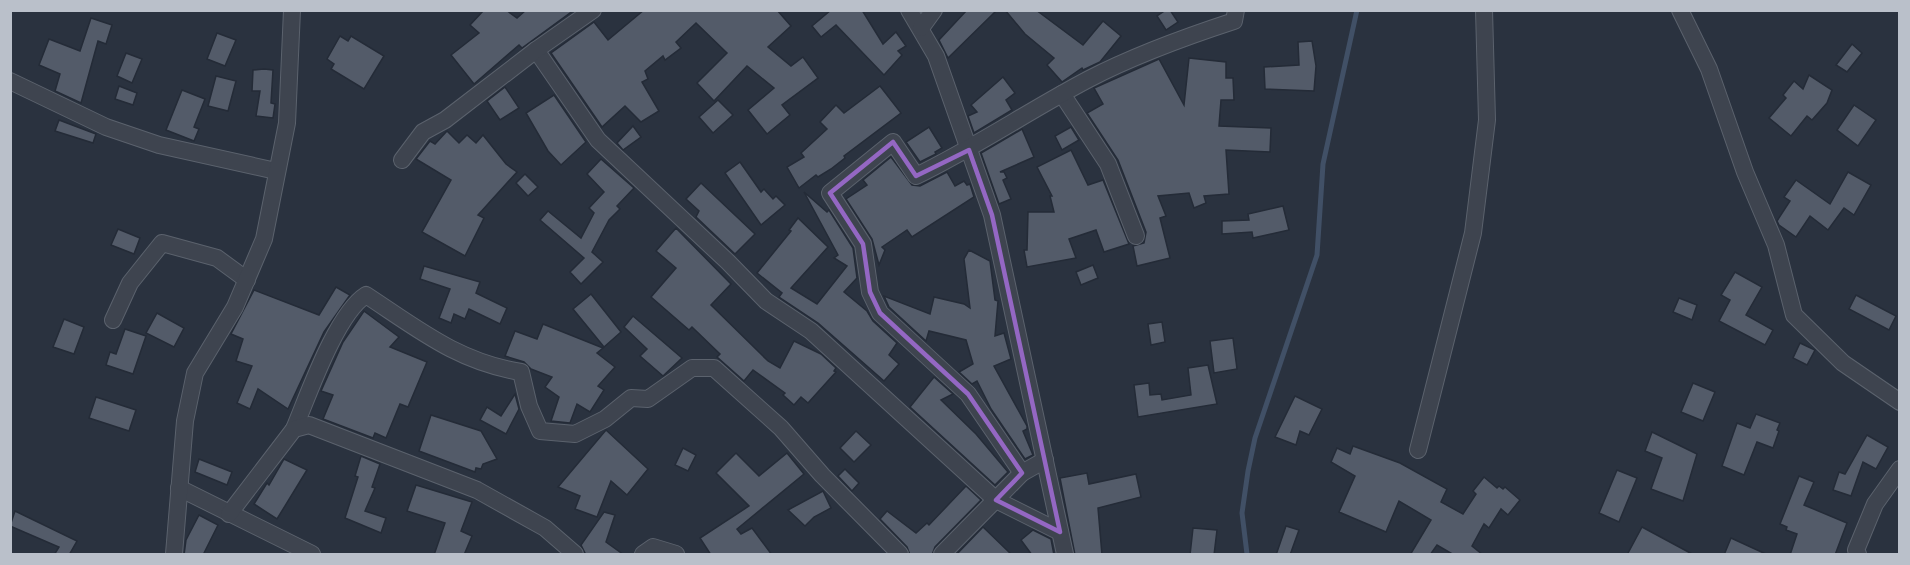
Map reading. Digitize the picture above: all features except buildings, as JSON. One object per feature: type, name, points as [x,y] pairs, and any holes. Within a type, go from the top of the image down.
[{"type":"street","points":[[174,555],[185,421],[195,373],[235,307],[264,239],[287,123],[292,10]]},
{"type":"street","points":[[402,160],[423,132],[445,120],[536,50],[593,10]]},
{"type":"street","points":[[909,10],[936,57],[992,215],[1065,555]]},
{"type":"street","points":[[921,28],[934,10]]},
{"type":"street","points":[[1022,473],[968,394],[880,313],[870,292],[863,244],[830,193],[893,142],[916,176],[969,150],[1089,79],[1142,55],[1234,21],[1236,10]]},
{"type":"street","points":[[1418,450],[1473,233],[1487,120],[1484,10]]},
{"type":"street","points":[[1680,10],[1709,69],[1745,172],[1776,245],[1794,315],[1843,363],[1899,402]]},
{"type":"street","points":[[536,50],[598,140],[766,301],[811,331],[996,500],[1060,532]]},
{"type":"street","points":[[10,81],[96,123],[159,146],[276,171]]},
{"type":"street","points":[[1062,94],[1107,164],[1136,236]]},
{"type":"street","points":[[113,320],[130,282],[162,243],[218,258],[247,280]]},
{"type":"street","points":[[229,514],[294,429],[332,340],[355,304],[366,295],[454,352],[480,363],[521,372],[529,406],[540,431],[575,434],[605,419],[631,398],[648,399],[693,368],[714,368],[781,428],[822,475],[891,542],[900,555]]},
{"type":"street","points":[[294,429],[309,425],[332,432],[477,490],[545,528],[575,555]]},
{"type":"street","points":[[942,555],[1022,473],[1045,460]]},
{"type":"street","points":[[1858,555],[1856,550],[1875,504],[1899,470]]},
{"type":"street","points":[[179,488],[312,555]]},
{"type":"street","points":[[643,555],[653,547],[676,555]]},
{"type":"highlighted area","points":[[893,142],[916,176],[969,150],[992,215],[1060,532],[996,500],[1022,473],[968,394],[880,313],[870,292],[863,244],[830,193]]},
{"type":"waterway","points":[[1247,554],[1242,513],[1248,471],[1255,438],[1317,255],[1323,164],[1357,10]]}]
